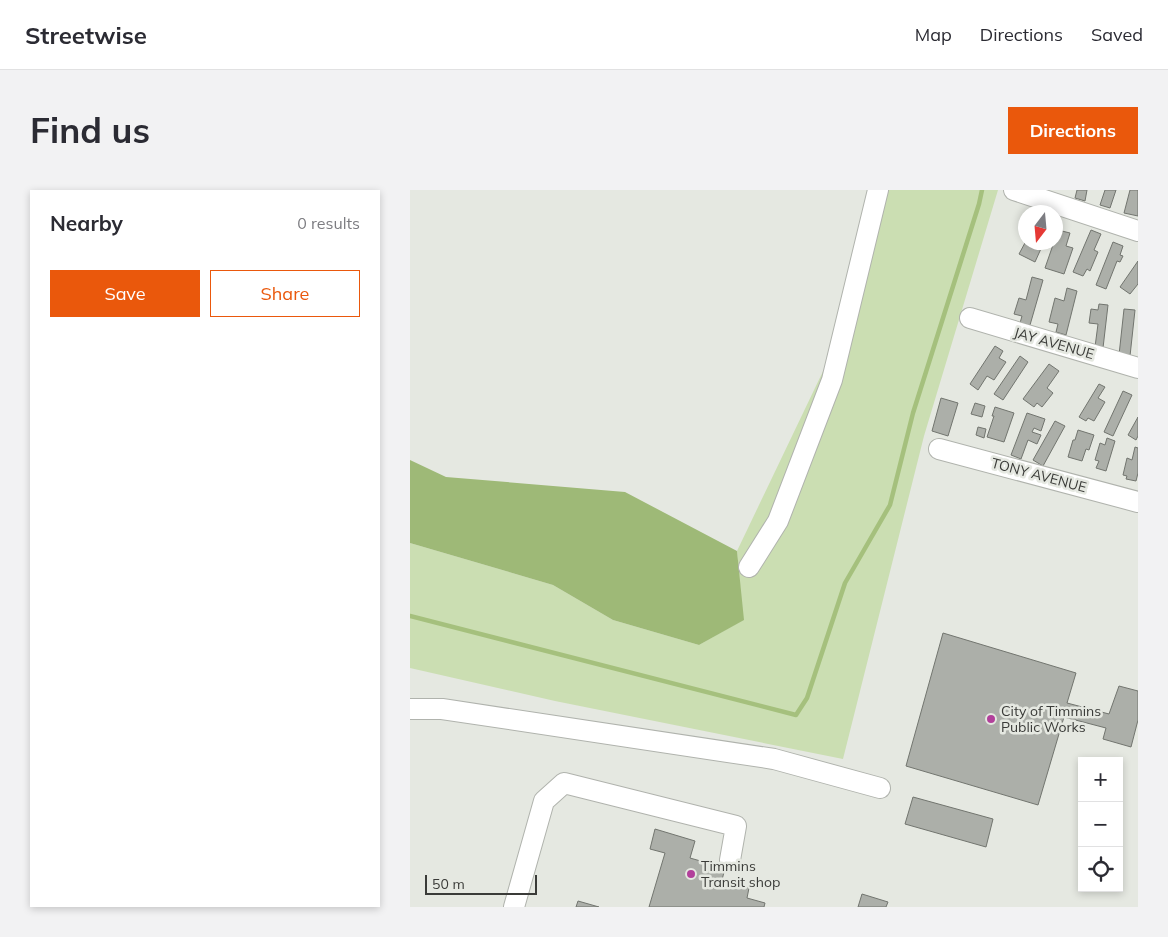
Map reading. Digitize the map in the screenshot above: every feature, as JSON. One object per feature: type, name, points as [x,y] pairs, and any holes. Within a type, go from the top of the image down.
[{"type":"street","points":[[749,567],[778,521],[832,380],[878,190]]},
{"type":"street","points":[[1014,190],[1138,231]]},
{"type":"street","name":"JAY AVENUE","points":[[970,318],[1138,368]]},
{"type":"street","name":"TONY AVENUE","points":[[939,449],[1138,502]]},
{"type":"street","points":[[410,709],[442,709],[774,759],[880,788]]},
{"type":"street","points":[[514,907],[544,801],[564,782],[736,826],[730,860]]},
{"type":"green space","points":[[878,190],[998,190],[924,436],[843,759],[555,701],[410,668],[410,543],[553,585],[613,620],[699,645],[743,620],[737,551],[826,365]]},
{"type":"green space","points":[[410,460],[446,477],[625,492],[737,551],[744,620],[699,645],[613,620],[553,585],[410,543]]},
{"type":"building","points":[[1077,190],[1087,190],[1085,201],[1075,198]]},
{"type":"building","points":[[1105,190],[1116,190],[1110,208],[1100,205]]},
{"type":"building","points":[[1130,190],[1138,190],[1138,216],[1124,213]]},
{"type":"building","points":[[1091,230],[1101,234],[1094,250],[1098,252],[1090,271],[1087,269],[1083,276],[1073,272]]},
{"type":"building","points":[[1063,231],[1070,233],[1066,246],[1073,248],[1064,274],[1045,268],[1051,250],[1063,250]]},
{"type":"building","points":[[1113,242],[1123,246],[1120,255],[1123,256],[1120,262],[1117,261],[1106,289],[1096,285]]},
{"type":"building","points":[[1021,250],[1040,250],[1035,262],[1019,254]]},
{"type":"building","points":[[1138,261],[1138,284],[1130,294],[1120,287]]},
{"type":"building","points":[[1032,277],[1043,280],[1030,325],[1020,323],[1022,316],[1014,314],[1019,298],[1026,300]]},
{"type":"building","points":[[1067,288],[1077,291],[1066,335],[1056,332],[1058,324],[1049,322],[1055,298],[1064,301]]},
{"type":"building","points":[[1099,304],[1108,305],[1103,348],[1095,347],[1098,324],[1089,323],[1091,309],[1098,310]]},
{"type":"building","points":[[1124,309],[1135,310],[1130,356],[1119,355]]},
{"type":"building","points":[[995,346],[1003,351],[999,358],[1006,362],[994,380],[987,376],[978,390],[970,384]]},
{"type":"building","points":[[1020,356],[1028,362],[1003,400],[994,394]]},
{"type":"building","points":[[1049,364],[1059,371],[1047,388],[1053,393],[1042,407],[1037,403],[1034,407],[1023,399]]},
{"type":"building","points":[[1099,384],[1105,387],[1098,398],[1105,402],[1094,421],[1088,418],[1086,421],[1079,417]]},
{"type":"building","points":[[1123,391],[1132,395],[1113,436],[1104,432]]},
{"type":"building","points":[[941,398],[958,403],[948,436],[932,431]]},
{"type":"building","points":[[975,403],[985,406],[982,417],[971,414]]},
{"type":"building","points":[[995,407],[1014,413],[1004,442],[987,437]]},
{"type":"building","points":[[1027,413],[1045,419],[1041,431],[1034,428],[1032,432],[1041,435],[1037,444],[1028,440],[1021,459],[1011,455]]},
{"type":"building","points":[[1138,417],[1138,436],[1136,440],[1128,435]]},
{"type":"building","points":[[1055,421],[1065,426],[1043,466],[1033,460]]},
{"type":"building","points":[[978,427],[986,429],[984,438],[976,435]]},
{"type":"building","points":[[1078,430],[1094,435],[1089,450],[1086,449],[1082,461],[1068,457]]},
{"type":"building","points":[[1107,438],[1115,441],[1106,471],[1096,468],[1099,461],[1095,460],[1100,443],[1105,445]]},
{"type":"building","points":[[1135,447],[1138,448],[1138,473],[1136,481],[1126,479],[1127,476],[1123,475],[1127,458],[1132,460]]},
{"type":"building","name":"City of Timmins Public Works","points":[[943,633],[1076,673],[1067,703],[1109,714],[1119,686],[1138,691],[1138,720],[1131,747],[1103,739],[1106,728],[1064,717],[1038,805],[906,766]]},
{"type":"building","points":[[913,797],[993,819],[986,847],[905,824]]},
{"type":"building","name":"Timmins Transit shop","points":[[655,829],[695,841],[690,858],[725,868],[722,880],[749,888],[747,898],[765,903],[764,907],[649,907],[665,853],[650,849]]},
{"type":"building","points":[[862,894],[888,902],[886,907],[858,907]]},
{"type":"building","points":[[578,901],[599,907],[576,907]]},
{"type":"waterway","points":[[410,616],[796,715],[807,698],[845,583],[890,505],[913,413],[982,190]]},
{"type":"place","name":"City of Timmins Public Works","points":[[991,719]]},
{"type":"place","name":"Timmins Transit shop","points":[[691,874]]}]
